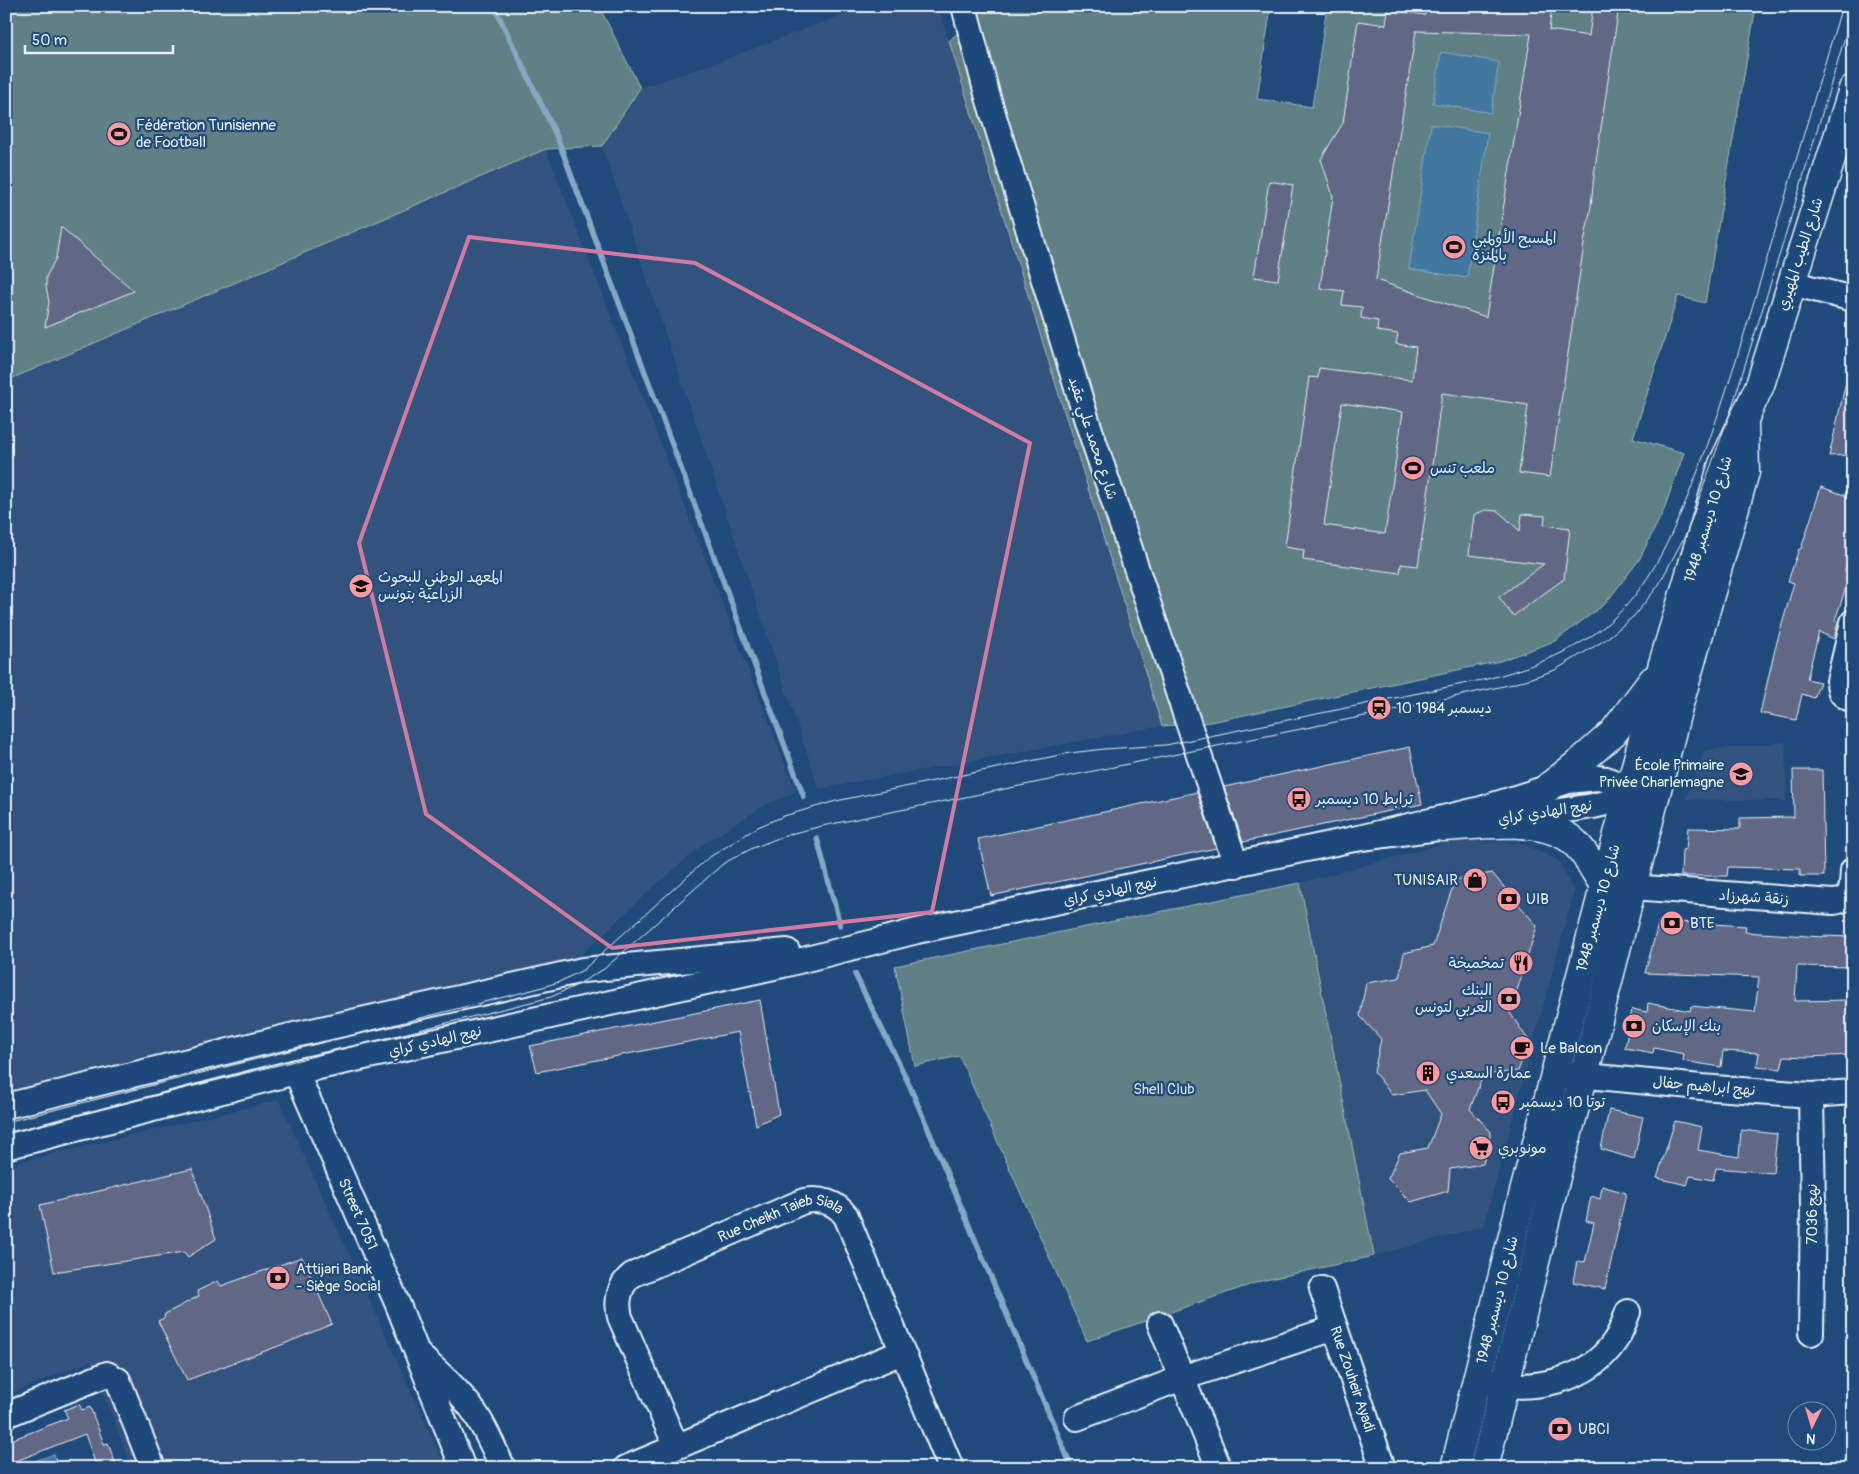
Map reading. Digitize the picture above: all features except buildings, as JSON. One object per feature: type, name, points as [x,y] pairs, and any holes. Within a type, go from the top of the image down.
[{"type":"main road","name":"شارع الطيب المهيري","points":[[1744,417],[1760,386],[1853,89]]},
{"type":"main road","name":"شارع 10 ديسمبر 1948","points":[[1455,1468],[1604,885],[1662,667],[1723,464],[1744,417]]},
{"type":"main road","name":"شارع 10 ديسمبر 1948","points":[[1484,1468],[1560,1161],[1584,1075],[1679,701],[1745,472],[1744,417]]},
{"type":"main road","points":[[1546,788],[1579,763],[1613,733],[1662,667]]},
{"type":"main road","points":[[1627,798],[1656,792]]},
{"type":"main road","points":[[1627,798],[1638,811],[1647,827]]},
{"type":"main road","points":[[1443,827],[1493,824],[1541,827],[1566,836],[1579,848],[1604,885]]},
{"type":"street","name":"شارع محمد علي عقيد","points":[[964,6],[988,94],[1088,424],[1236,865]]},
{"type":"street","points":[[1791,284],[1853,299]]},
{"type":"street","points":[[1853,622],[1839,681],[1839,691],[1842,695],[1853,700]]},
{"type":"street","name":"نهج الهادي كراي","points":[[6,1146],[296,1072],[783,965],[917,931],[1354,839],[1481,809],[1568,781],[1597,778],[1619,785],[1627,798],[1540,814],[1354,839]]},
{"type":"street","name":"زنقة شهرزاد","points":[[1632,887],[1833,902],[1842,901],[1848,897],[1851,890],[1853,870]]},
{"type":"street","name":"نهج الهادي كراي","points":[[6,1106],[290,1036],[584,970],[866,943]]},
{"type":"street","name":"Street 7051","points":[[296,1072],[398,1305],[463,1468]]},
{"type":"street","name":"نهج ابراهيم جفال","points":[[1556,1073],[1811,1095],[1853,1092]]},
{"type":"street","name":"نهج 7036","points":[[1811,1095],[1813,1206],[1811,1333]]},
{"type":"street","name":"Rue Cheikh Taieb Siala","points":[[676,1446],[620,1318],[618,1309],[620,1289],[632,1275],[795,1204],[810,1200],[820,1200],[827,1201],[842,1210],[856,1238],[950,1468]]},
{"type":"street","name":"Rue Zouheir Ayadi","points":[[1322,1289],[1383,1468]]},
{"type":"street","points":[[1477,1381],[1504,1386],[1555,1382],[1579,1374],[1601,1357],[1616,1341],[1628,1312]]},
{"type":"street","points":[[1160,1324],[1219,1468]]},
{"type":"street","points":[[1076,1418],[1182,1378],[1335,1328]]},
{"type":"street","points":[[416,1352],[450,1382],[471,1407],[503,1468]]},
{"type":"street","points":[[626,1468],[902,1352]]},
{"type":"street","points":[[6,1415],[107,1374],[118,1380],[153,1468]]},
{"type":"highlighted area","points":[[469,237],[695,263],[1030,443],[932,912],[612,948],[426,814],[359,543]]},
{"type":"shaded area","points":[[866,6],[938,6],[1162,726],[819,789],[602,146],[640,88],[723,60]]},
{"type":"shaded area","points":[[1441,52],[1499,62],[1491,113],[1433,103]]},
{"type":"shaded area","points":[[1431,124],[1488,133],[1467,278],[1409,269]]},
{"type":"shaded area","name":"المعهد الوطني للبحوث الزراعية بتونس","points":[[546,149],[796,792],[765,805],[705,843],[650,890],[578,958],[288,1026],[6,1096],[6,381]]},
{"type":"shaded area","name":"École Primaire Privée Charlemagne","points":[[1786,742],[1786,801],[1686,799],[1705,750]]},
{"type":"shaded area","points":[[1453,841],[1522,843],[1559,861],[1574,892],[1484,1226],[1374,1256],[1300,883]]},
{"type":"shaded area","points":[[279,1100],[446,1468],[132,1468],[91,1361],[6,1395],[6,1165]]},
{"type":"shaded area","points":[[54,1454],[59,1468],[16,1468]]},
{"type":"green space","points":[[6,6],[599,6],[640,88],[602,146],[546,149],[6,381]]},
{"type":"green space","points":[[987,6],[1271,6],[1257,99],[1312,107],[1327,6],[1756,6],[1705,303],[1678,296],[1633,438],[1684,453],[1663,512],[1639,560],[1605,604],[1555,641],[1500,661],[1211,722],[1162,726],[949,41]]},
{"type":"green space","name":"Shell Club","points":[[1300,883],[1374,1256],[1261,1281],[1087,1341],[959,1056],[915,1066],[895,966]]},
{"type":"waterway","points":[[494,6],[557,137],[804,797]]},
{"type":"waterway","points":[[817,838],[840,925]]},
{"type":"waterway","points":[[855,974],[909,1084],[1072,1468]]},
{"type":"tram line","points":[[6,1122],[559,982],[583,970],[708,858],[758,827],[784,816],[836,801],[1070,753],[1166,745],[1487,679],[1528,667],[1584,641],[1601,629],[1632,599],[1655,566],[1678,520],[1714,426],[1742,341],[1842,6]]},
{"type":"tram line","points":[[6,1133],[551,997],[604,969],[724,863],[753,848],[786,835],[1513,684],[1555,670],[1605,640],[1634,616],[1658,586],[1687,532],[1731,410],[1853,10]]},
{"type":"place","name":"Fédération Tunisienne de Football","points":[[119,134]]},
{"type":"place","name":"المسبح الأولمبي بالمنزه","points":[[1454,247]]},
{"type":"place","name":"ملعب تنس","points":[[1413,468]]},
{"type":"place","name":"المعهد الوطني للبحوث الزراعية بتونس","points":[[361,586]]},
{"type":"place","name":"10 ديسمبر 1984","points":[[1379,708]]},
{"type":"place","name":"École Primaire Privée Charlemagne","points":[[1741,774]]},
{"type":"place","name":"ترابط 10 ديسمبر","points":[[1299,799]]},
{"type":"place","name":"TUNISAIR","points":[[1475,880]]},
{"type":"place","name":"UIB","points":[[1509,899]]},
{"type":"place","name":"BTE","points":[[1672,923]]},
{"type":"place","name":"تمخميخة","points":[[1521,963]]},
{"type":"place","name":"البنك العربي لتونس","points":[[1509,999]]},
{"type":"place","name":"بنك الإسكان","points":[[1634,1026]]},
{"type":"place","name":"Le Balcon","points":[[1522,1048]]},
{"type":"place","name":"عمارة السعدي","points":[[1428,1073]]},
{"type":"place","name":"توتا 10 ديسمبر","points":[[1503,1102]]},
{"type":"place","name":"مونوبري","points":[[1481,1148]]},
{"type":"place","name":"Attijari Bank - Siège Social","points":[[278,1278]]},
{"type":"place","name":"UBCI","points":[[1560,1429]]}]
